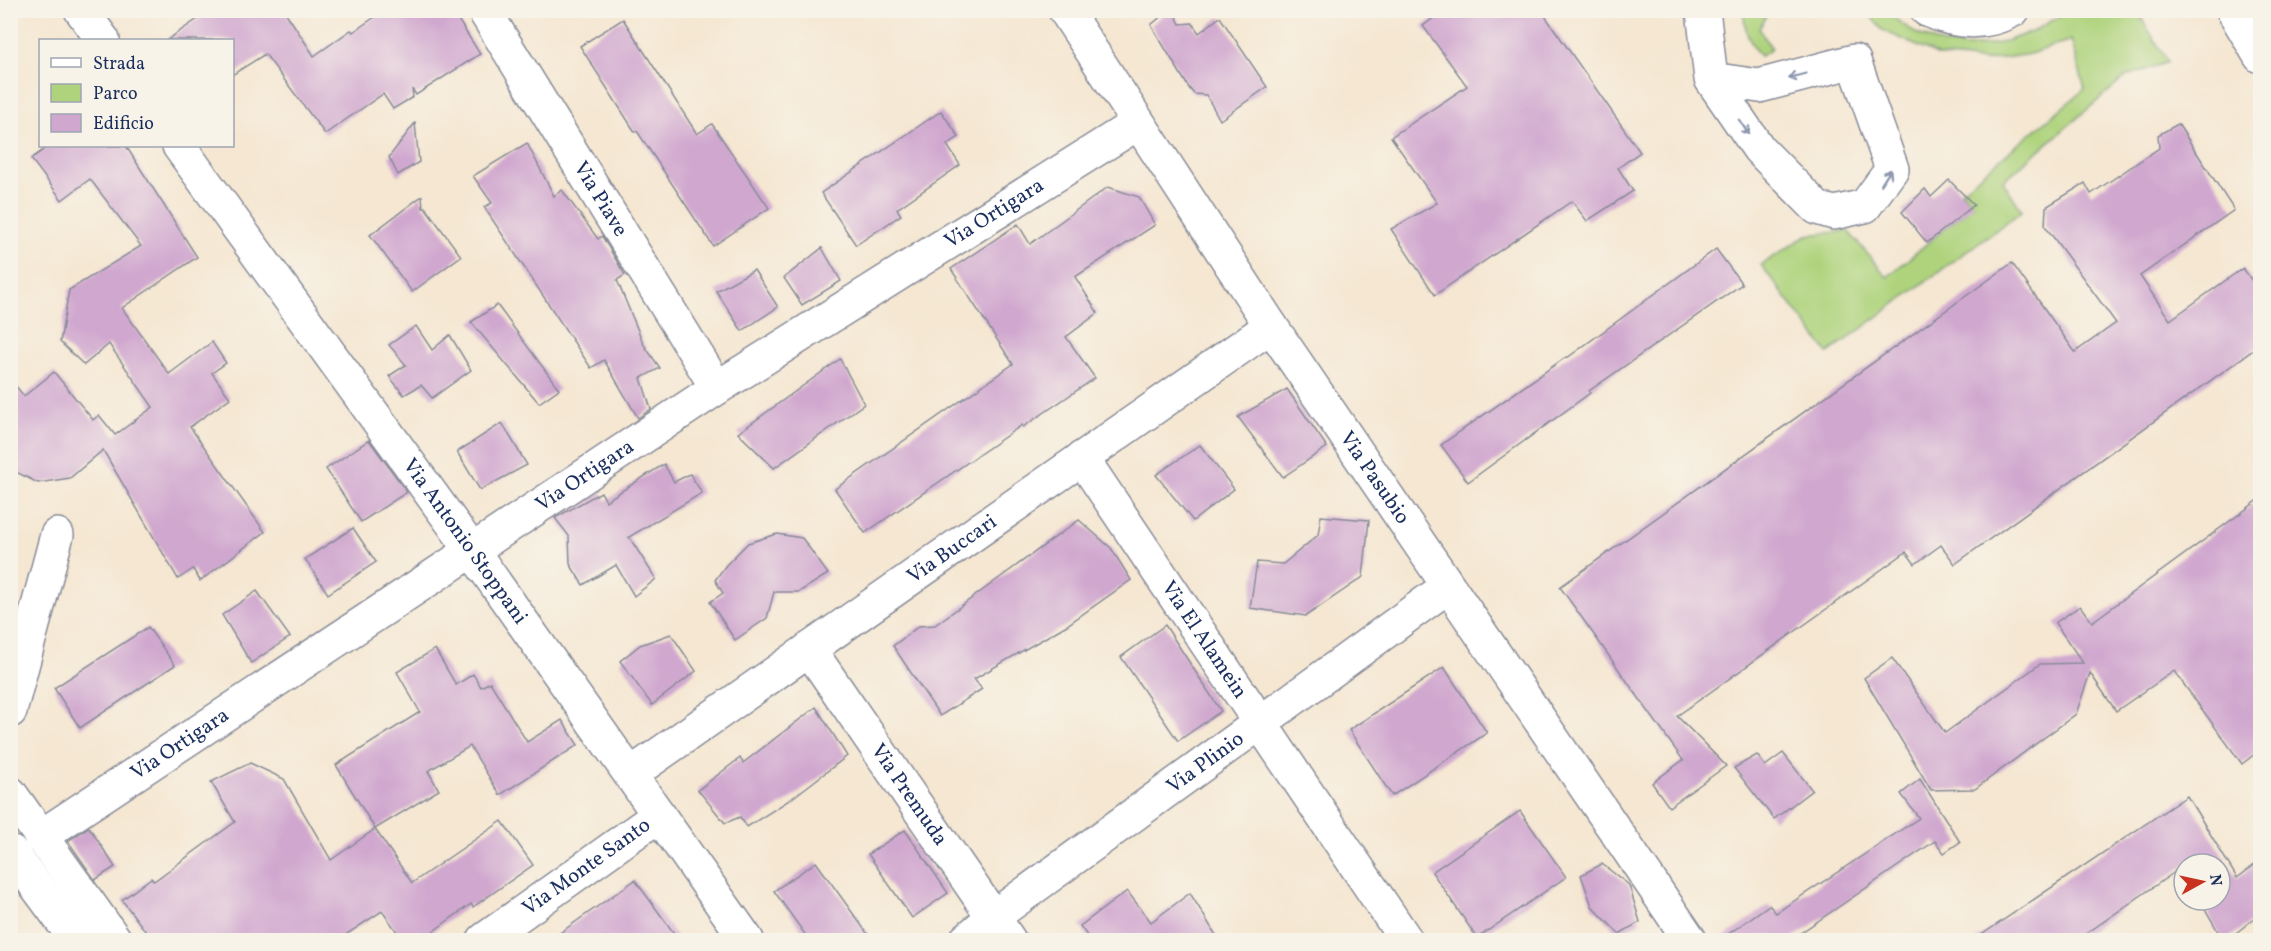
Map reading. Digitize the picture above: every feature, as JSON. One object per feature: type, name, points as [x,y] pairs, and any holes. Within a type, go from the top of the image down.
[{"type":"street","points":[[81,10],[102,39]]},
{"type":"street","name":"Via Piave","points":[[484,10],[717,388]]},
{"type":"street","name":"Via Pasubio","points":[[1065,10],[1271,326],[1690,940]]},
{"type":"street","points":[[1703,10],[1711,79],[1759,149],[1817,208],[1834,213],[1865,206],[1892,170],[1854,61],[1759,86],[1711,79]]},
{"type":"street","points":[[1927,10],[1948,20],[1980,21],[2013,10]]},
{"type":"street","points":[[2234,11],[2260,56]]},
{"type":"street","name":"Via Ortigara","points":[[40,837],[717,388],[1137,123]]},
{"type":"street","name":"Via Antonio Stoppani","points":[[180,147],[632,774],[747,940]]},
{"type":"street","name":"Via Buccari","points":[[632,774],[1271,326]]},
{"type":"street","name":"Via El Alamein","points":[[1082,458],[1406,940]]},
{"type":"street","points":[[10,711],[57,535]]},
{"type":"street","name":"Via Plinio","points":[[966,940],[1001,929],[1260,724],[1447,587]]},
{"type":"street","name":"Via Premuda","points":[[809,649],[1001,929]]},
{"type":"street","points":[[10,793],[115,940]]},
{"type":"street","name":"Via Monte Santo","points":[[484,940],[659,815]]},
{"type":"street","points":[[12,853],[76,940]]},
{"type":"green space","points":[[1744,11],[1769,11],[1759,29],[1772,49],[1760,56],[1748,35]]},
{"type":"green space","points":[[1867,11],[1885,11],[1915,33],[1943,44],[1969,47],[2000,43],[2034,31],[2068,11],[2137,11],[2168,62],[2127,76],[2003,181],[2022,211],[1828,353],[1761,265],[1807,235],[1848,231],[1887,277],[1973,205],[1961,191],[2085,89],[2071,40],[2030,54],[1985,61],[1939,56],[1882,30]]},
{"type":"building","points":[[211,10],[284,10],[314,56],[385,10],[452,10],[480,54],[416,95],[412,89],[413,97],[393,109],[383,94],[325,134],[265,54],[234,74],[234,39],[168,39]]},
{"type":"building","points":[[1169,10],[1173,10],[1180,24],[1192,23],[1199,33],[1220,17],[1267,87],[1220,120],[1206,95],[1194,94],[1189,88],[1151,25]]},
{"type":"building","points":[[1444,10],[1541,10],[1640,152],[1618,168],[1633,191],[1587,221],[1572,201],[1435,295],[1391,229],[1437,203],[1391,137],[1467,86],[1423,26]]},
{"type":"building","points":[[623,19],[697,134],[712,124],[769,208],[713,246],[637,131],[635,132],[580,46]]},
{"type":"building","points":[[941,111],[959,137],[947,145],[960,165],[897,209],[901,215],[856,245],[821,193]]},
{"type":"building","points":[[415,123],[419,162],[398,175],[389,157]]},
{"type":"building","points":[[2178,124],[2234,210],[2140,276],[2170,320],[2243,268],[2260,292],[2260,345],[1955,564],[1941,545],[1915,564],[1906,552],[1677,716],[1726,766],[1669,807],[1652,783],[1683,760],[1560,587],[2012,263],[2075,352],[2116,323],[2045,226],[2046,207],[2085,183],[2091,194],[2159,148],[2158,135]]},
{"type":"building","points":[[527,143],[554,196],[562,190],[598,239],[602,236],[625,275],[617,280],[644,345],[660,368],[641,378],[651,409],[638,418],[604,360],[591,368],[484,207],[492,203],[473,176]]},
{"type":"building","points":[[48,147],[127,147],[197,257],[122,308],[169,374],[212,342],[226,363],[212,373],[230,398],[190,427],[265,532],[200,581],[193,569],[178,579],[103,450],[70,478],[38,483],[16,472],[10,465],[10,379],[24,396],[54,372],[93,420],[99,415],[115,435],[153,407],[109,344],[84,365],[60,342],[69,290],[141,246],[90,179],[62,200],[31,159]]},
{"type":"building","points":[[1949,180],[1974,205],[1927,243],[1902,212],[1925,189],[1931,197]]},
{"type":"building","points":[[1108,187],[1139,197],[1155,225],[1075,277],[1098,313],[1066,337],[1095,378],[1023,427],[1022,425],[865,533],[835,489],[1013,364],[951,269],[1018,224],[1030,244]]},
{"type":"building","points":[[422,196],[423,208],[425,207],[461,256],[412,292],[370,235]]},
{"type":"building","points":[[822,248],[841,281],[802,305],[784,278]]},
{"type":"building","points":[[1716,249],[1742,284],[1589,391],[1590,393],[1468,482],[1441,445],[1567,358]]},
{"type":"building","points":[[754,270],[778,307],[742,331],[716,291]]},
{"type":"building","points":[[497,305],[559,389],[539,403],[471,322]]},
{"type":"building","points":[[416,326],[432,350],[450,335],[471,370],[432,398],[421,385],[404,395],[389,376],[406,365],[389,345]]},
{"type":"building","points":[[840,359],[864,404],[774,468],[738,433]]},
{"type":"building","points":[[1287,389],[1327,447],[1283,477],[1238,417]]},
{"type":"building","points":[[502,423],[527,465],[480,490],[457,452]]},
{"type":"building","points":[[369,440],[407,492],[361,522],[326,469]]},
{"type":"building","points":[[1200,445],[1234,489],[1193,521],[1156,475]]},
{"type":"building","points":[[664,464],[674,482],[690,474],[702,493],[629,537],[656,579],[634,596],[616,565],[583,585],[570,564],[569,536],[555,518],[601,492],[606,501]]},
{"type":"building","points":[[2260,499],[2260,750],[2242,764],[2174,671],[2116,711],[2090,673],[2076,714],[1975,789],[1931,790],[1864,678],[1892,658],[1945,733],[2040,664],[2083,663],[2055,623],[2080,606],[2092,622]]},
{"type":"building","points":[[1321,516],[1369,520],[1363,577],[1306,616],[1250,608],[1257,562],[1283,564],[1318,535]]},
{"type":"building","points":[[1079,520],[1111,548],[1131,580],[1067,625],[974,679],[982,689],[940,716],[893,646],[919,626],[935,625]]},
{"type":"building","points":[[353,528],[376,562],[328,594],[305,559]]},
{"type":"building","points":[[777,534],[802,538],[828,574],[799,592],[774,592],[767,618],[735,640],[710,602],[723,593],[715,580],[748,543]]},
{"type":"building","points":[[257,591],[290,637],[251,663],[222,615]]},
{"type":"building","points":[[1165,625],[1221,711],[1178,741],[1121,657]]},
{"type":"building","points":[[148,627],[175,665],[80,728],[54,688]]},
{"type":"building","points":[[671,634],[696,671],[652,705],[620,661],[640,645]]},
{"type":"building","points":[[435,649],[456,685],[473,674],[481,687],[490,682],[527,742],[562,720],[578,745],[500,795],[470,746],[428,771],[439,790],[375,829],[336,765],[420,712],[397,672]]},
{"type":"building","points":[[1444,667],[1487,733],[1392,796],[1349,730]]},
{"type":"building","points":[[816,707],[847,756],[791,799],[747,827],[740,817],[725,823],[698,790],[740,758],[743,763]]},
{"type":"building","points":[[1783,753],[1812,790],[1774,819],[1734,768],[1757,755],[1765,766]]},
{"type":"building","points":[[250,763],[284,779],[331,860],[375,829],[412,883],[502,821],[533,865],[473,907],[471,904],[421,940],[403,940],[382,911],[338,940],[152,940],[122,900],[151,878],[154,881],[235,822],[211,782]]},
{"type":"building","points":[[1920,779],[1960,842],[1944,853],[1935,841],[1790,940],[1720,940],[1769,905],[1776,913],[1919,818],[1901,794]]},
{"type":"building","points":[[2187,796],[2221,852],[2172,852],[2172,874],[2077,940],[1974,940]]},
{"type":"building","points":[[1520,811],[1566,877],[1477,938],[1432,872]]},
{"type":"building","points":[[89,827],[115,867],[95,880],[68,841]]},
{"type":"building","points":[[905,830],[948,893],[912,918],[868,854]]},
{"type":"building","points":[[2260,861],[2260,914],[2227,940],[2223,940],[2207,912],[2232,912],[2232,870],[2237,878]]},
{"type":"building","points":[[816,862],[872,940],[809,940],[774,891]]},
{"type":"building","points":[[1602,864],[1629,885],[1640,922],[1619,934],[1592,906],[1581,875]]},
{"type":"building","points":[[635,880],[679,940],[550,940]]},
{"type":"building","points":[[1127,891],[1151,922],[1190,893],[1219,940],[1090,940],[1080,926]]}]
